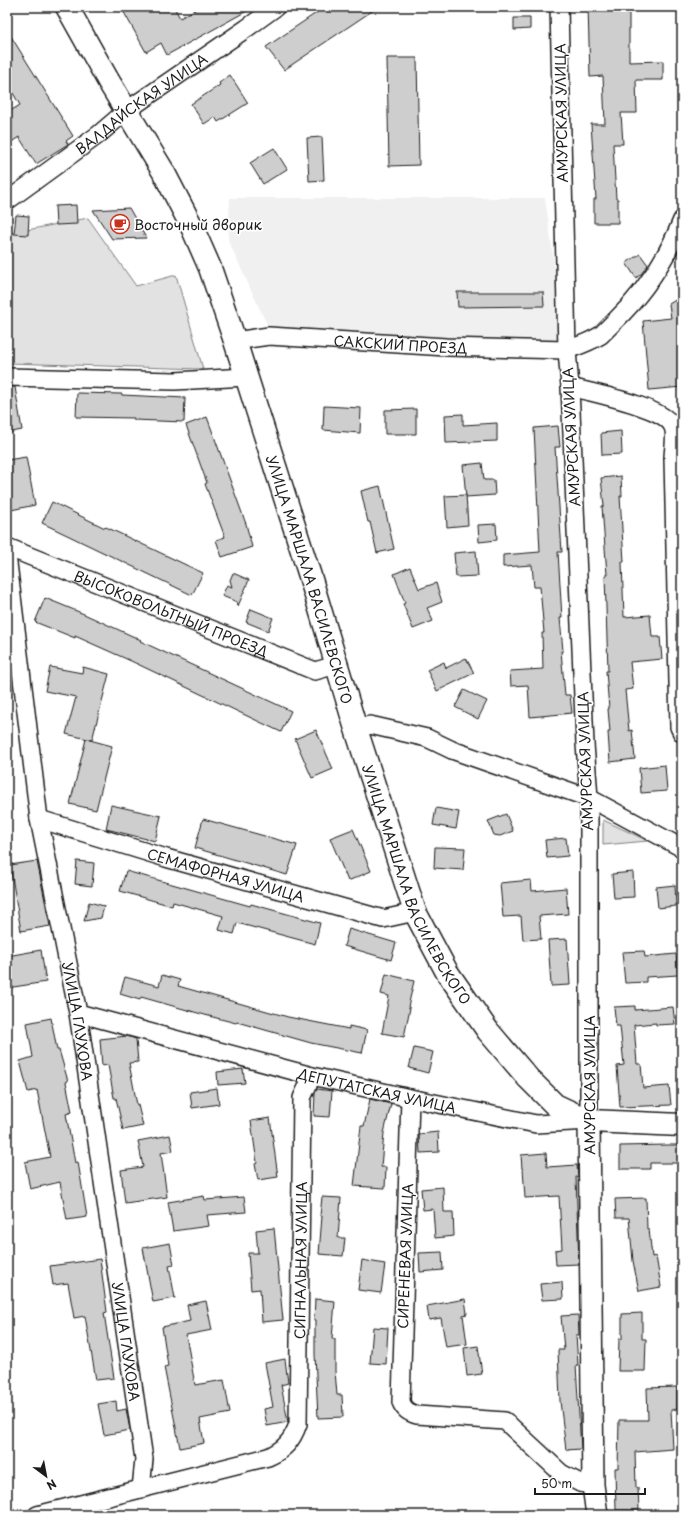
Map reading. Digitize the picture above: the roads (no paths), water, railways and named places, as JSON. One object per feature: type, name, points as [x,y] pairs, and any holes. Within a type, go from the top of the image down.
[{"type":"main road","name":"УЛИЦА МАРШАЛА ВАСИЛЕВСКОГО","points":[[67,7],[126,111],[163,171],[192,227],[219,290],[310,576],[356,729],[415,912],[447,972],[488,1031],[528,1078],[555,1105],[589,1121]]},
{"type":"main road","name":"ДЕПУТАТСКАЯ УЛИЦА","points":[[589,1121],[682,1125]]},
{"type":"street","name":"ВАЛДАЙСКАЯ УЛИЦА","points":[[7,201],[98,135],[126,111],[276,7]]},
{"type":"street","name":"АМУРСКАЯ УЛИЦА","points":[[559,7],[567,350],[570,387],[584,736],[589,798],[589,1121],[593,1485],[596,1515]]},
{"type":"street","points":[[567,350],[584,344],[601,335],[622,314],[642,290],[667,253],[682,220]]},
{"type":"street","name":"САКСКИЙ ПРОЕЗД","points":[[235,341],[269,336],[446,347],[567,350]]},
{"type":"street","points":[[7,377],[175,381],[246,377]]},
{"type":"street","points":[[570,387],[650,409],[664,416],[673,425],[679,727],[682,733]]},
{"type":"street","name":"ВЫСОКОВОЛЬТНЫЙ ПРОЕЗД","points":[[7,547],[315,671],[336,665]]},
{"type":"street","name":"УЛИЦА ГЛУХОВА","points":[[7,555],[39,819],[78,1013],[144,1460],[141,1489]]},
{"type":"street","points":[[356,729],[370,725],[427,738],[452,750],[589,798],[682,848]]},
{"type":"street","name":"СЕМАФОРНАЯ УЛИЦА","points":[[39,819],[166,858],[383,919],[415,912]]},
{"type":"street","name":"ДЕПУТАТСКАЯ УЛИЦА","points":[[78,1013],[312,1076],[410,1098],[536,1124],[589,1121]]},
{"type":"street","name":"СИГНАЛЬНАЯ УЛИЦА","points":[[141,1489],[268,1457],[279,1452],[288,1445],[294,1435],[298,1424],[302,1098],[312,1076]]},
{"type":"street","name":"СИРЕНЕВАЯ УЛИЦА","points":[[410,1098],[401,1402],[407,1411],[417,1415],[506,1421],[560,1473],[580,1483],[593,1485]]},
{"type":"street","points":[[37,1515],[141,1489]]},
{"type":"place","name":"Восточный дворик","points":[[120,224]]}]
